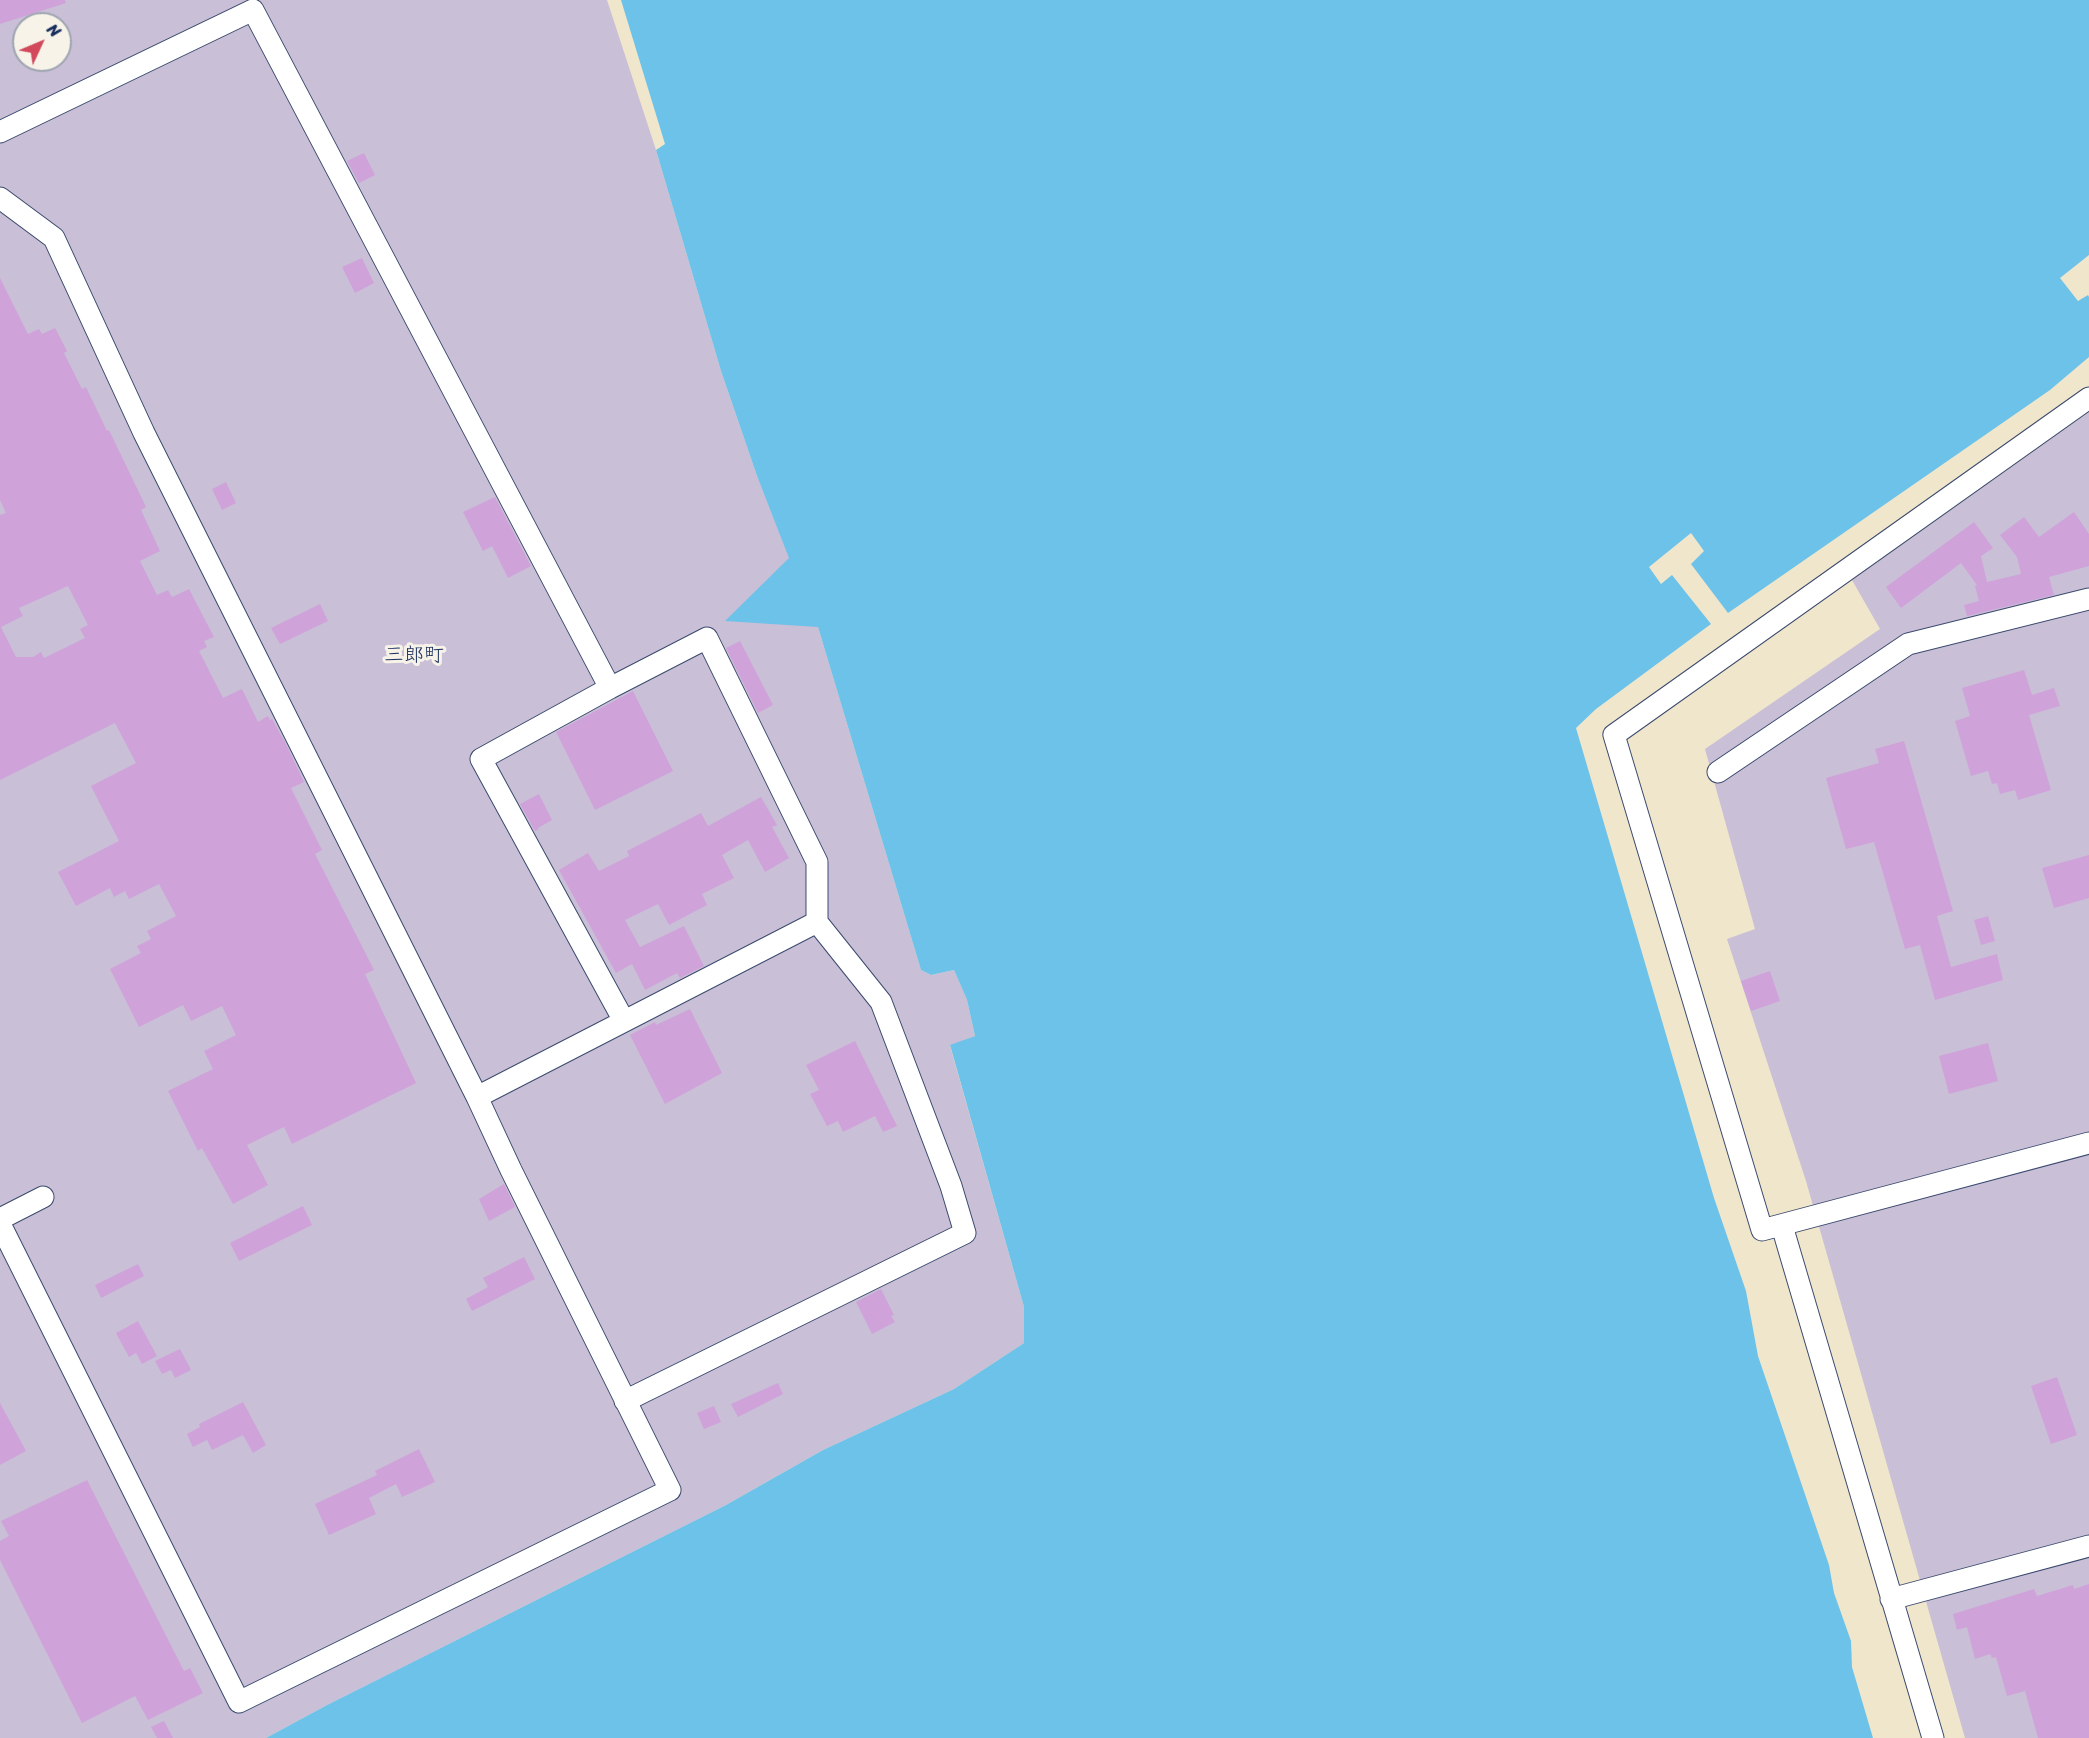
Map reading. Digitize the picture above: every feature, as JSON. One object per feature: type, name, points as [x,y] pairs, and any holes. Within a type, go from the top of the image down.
[{"type":"lane","points":[[0,132],[253,10],[610,688]]},
{"type":"lane","points":[[0,198],[54,238],[144,433],[477,1097],[670,1490],[239,1702],[0,1224]]},
{"type":"lane","points":[[2089,398],[1614,735],[1762,1230],[2089,1143]]},
{"type":"lane","points":[[1718,772],[1908,644],[2089,599]]},
{"type":"lane","points":[[624,1021],[481,759],[707,638],[817,862],[817,922],[881,1002],[951,1186],[965,1233],[625,1401]]},
{"type":"lane","points":[[477,1097],[817,922]]},
{"type":"lane","points":[[0,1219],[43,1197]]},
{"type":"lane","points":[[1782,1226],[1933,1738]]},
{"type":"lane","points":[[1891,1599],[2089,1546]]},
{"type":"shaded area","points":[[0,0],[607,0],[656,150],[721,371],[757,476],[818,627],[921,970],[931,975],[954,970],[967,1000],[975,1036],[950,1046],[1024,1307],[1024,1343],[954,1389],[823,1450],[726,1505],[327,1705],[266,1738],[0,1738]]},
{"type":"shaded area","points":[[2089,412],[2089,1738],[1965,1738],[1806,1181],[1727,939],[1755,929],[1705,749],[1880,629],[1852,580]]},
{"type":"water","points":[[621,0],[2089,0],[2089,255],[2060,278],[2078,301],[2088,295],[2089,297],[2089,357],[2050,390],[1728,613],[1691,564],[1704,551],[1691,533],[1649,567],[1661,584],[1672,575],[1711,624],[1596,709],[1576,728],[1714,1198],[1746,1291],[1758,1356],[1829,1565],[1834,1593],[1851,1641],[1852,1667],[1873,1738],[266,1738],[327,1705],[726,1505],[823,1450],[954,1389],[1024,1343],[1024,1307],[950,1045],[975,1036],[967,1000],[954,970],[931,975],[921,970],[818,627],[725,621],[789,558],[757,476],[721,371],[656,150],[665,144]]},
{"type":"building","points":[[0,0],[65,0],[66,3],[38,12],[12,12],[12,20],[0,24]]},
{"type":"building","points":[[364,153],[375,175],[359,183],[347,161]]},
{"type":"building","points":[[362,258],[374,283],[355,293],[342,267]]},
{"type":"building","points":[[0,278],[28,334],[39,329],[42,334],[55,328],[67,351],[64,353],[82,389],[86,387],[107,431],[109,430],[146,507],[141,510],[160,551],[140,561],[157,595],[168,590],[172,597],[189,589],[214,637],[204,641],[207,647],[199,651],[223,698],[242,689],[258,722],[268,716],[270,720],[272,719],[286,744],[304,782],[291,788],[322,850],[315,854],[374,970],[365,974],[416,1083],[292,1144],[284,1127],[247,1145],[268,1185],[233,1204],[202,1148],[198,1151],[168,1091],[213,1069],[204,1051],[236,1035],[222,1006],[191,1021],[183,1005],[139,1027],[110,969],[141,953],[137,946],[151,939],[147,931],[176,916],[159,884],[129,899],[125,891],[114,897],[110,888],[76,906],[58,872],[119,841],[91,786],[136,763],[115,723],[0,780],[0,515],[6,513],[0,500]],"holes":[[[68,586],[88,625],[80,629],[85,638],[44,658],[41,652],[33,657],[16,657],[1,627],[23,616],[19,608]]]},
{"type":"building","points":[[226,482],[236,503],[222,510],[212,489]]},
{"type":"building","points":[[495,497],[531,566],[508,578],[492,546],[483,551],[463,512]]},
{"type":"building","points":[[2074,512],[2089,534],[2089,566],[2049,577],[2054,595],[1967,616],[1964,605],[1979,601],[1975,586],[1977,585],[1961,563],[1901,608],[1886,587],[1974,522],[1993,548],[1981,556],[1987,582],[2021,574],[2017,557],[2000,535],[2024,517],[2039,537]]},
{"type":"building","points":[[320,604],[328,621],[280,644],[271,628]]},
{"type":"building","points":[[740,641],[773,705],[758,713],[726,648]]},
{"type":"building","points":[[2024,670],[2032,695],[2054,688],[2060,706],[2029,715],[2051,790],[2018,800],[2015,790],[2000,794],[1997,783],[1992,784],[1988,771],[1971,776],[1955,721],[1970,716],[1962,688]]},
{"type":"building","points":[[633,691],[673,771],[595,810],[556,732]]},
{"type":"building","points":[[1904,741],[1953,911],[1937,916],[1951,967],[1997,954],[2003,980],[1935,1000],[1920,945],[1905,949],[1874,842],[1846,849],[1826,778],[1879,763],[1875,749]]},
{"type":"building","points":[[539,794],[552,820],[535,831],[520,804]]},
{"type":"building","points":[[761,797],[777,825],[772,827],[789,858],[765,872],[748,840],[722,855],[734,878],[702,894],[707,905],[669,925],[658,904],[625,920],[640,947],[684,926],[704,966],[680,978],[677,973],[645,990],[632,964],[616,973],[559,870],[588,853],[599,871],[629,856],[627,851],[701,813],[708,826]]},
{"type":"building","points":[[2089,855],[2089,898],[2054,908],[2042,868]]},
{"type":"building","points":[[1988,916],[1995,941],[1981,945],[1974,920]]},
{"type":"building","points":[[1770,971],[1780,1001],[1751,1011],[1741,981]]},
{"type":"building","points":[[690,1009],[722,1073],[665,1104],[630,1035],[655,1022],[656,1025]]},
{"type":"building","points":[[855,1041],[897,1126],[883,1132],[875,1116],[843,1132],[838,1121],[827,1126],[810,1094],[819,1090],[806,1065]]},
{"type":"building","points":[[1988,1043],[1998,1081],[1949,1094],[1939,1056]]},
{"type":"building","points":[[504,1184],[515,1207],[489,1221],[479,1199]]},
{"type":"building","points":[[303,1206],[312,1225],[239,1261],[230,1243]]},
{"type":"building","points":[[524,1257],[535,1279],[472,1311],[466,1299],[488,1287],[483,1278]]},
{"type":"building","points":[[138,1264],[144,1276],[101,1298],[95,1285]]},
{"type":"building","points":[[881,1289],[894,1315],[891,1316],[895,1322],[872,1334],[856,1302]]},
{"type":"building","points":[[138,1321],[157,1356],[142,1364],[136,1353],[129,1357],[116,1333]]},
{"type":"building","points":[[180,1349],[191,1370],[175,1378],[171,1370],[162,1374],[155,1361]]},
{"type":"building","points":[[2057,1377],[2077,1435],[2051,1444],[2031,1386]]},
{"type":"building","points":[[778,1383],[783,1394],[738,1417],[731,1404]]},
{"type":"building","points":[[243,1402],[266,1445],[253,1453],[243,1435],[212,1450],[207,1440],[193,1447],[187,1434],[200,1427],[199,1424]]},
{"type":"building","points":[[0,1403],[26,1451],[0,1465]]},
{"type":"building","points":[[714,1406],[721,1422],[704,1429],[697,1413]]},
{"type":"building","points":[[419,1449],[435,1482],[402,1497],[396,1484],[369,1498],[376,1514],[329,1535],[315,1504],[377,1475],[375,1471]]},
{"type":"building","points":[[87,1480],[184,1671],[190,1668],[203,1693],[148,1720],[135,1696],[82,1723],[0,1560],[0,1541],[9,1536],[1,1521]]},
{"type":"building","points":[[2089,1584],[2089,1738],[2038,1738],[2025,1691],[2007,1696],[1996,1657],[1992,1658],[1990,1654],[1975,1659],[1967,1627],[1957,1630],[1953,1614],[2034,1589],[2037,1596],[2073,1585],[2074,1589]]},
{"type":"building","points":[[164,1721],[173,1738],[157,1738],[151,1727]]},
{"type":"district","name":"三郎町","points":[[414,656]]}]
